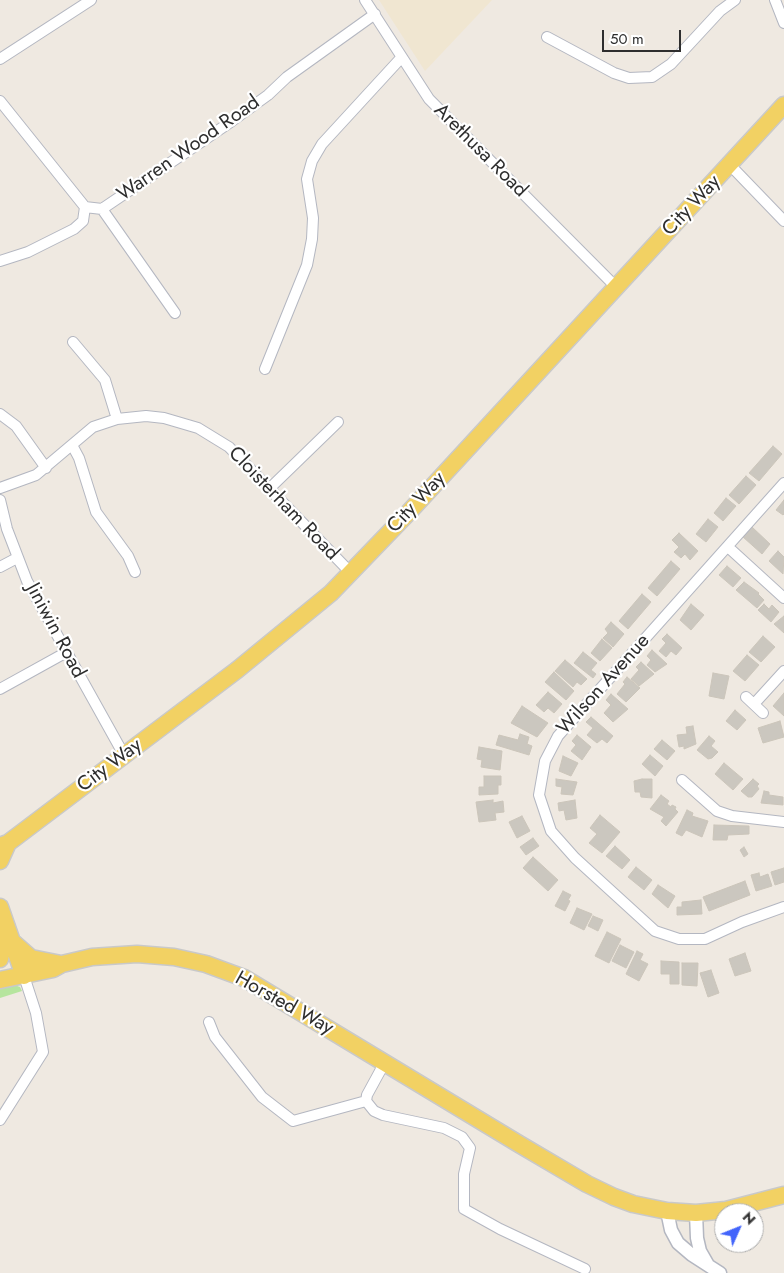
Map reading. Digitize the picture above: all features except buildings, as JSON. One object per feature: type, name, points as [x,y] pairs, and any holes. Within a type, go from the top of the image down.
[{"type":"main road","name":"City Way","points":[[4,844],[274,640],[351,573],[784,105]]},
{"type":"main road","points":[[0,861],[4,844]]},
{"type":"main road","points":[[0,959],[4,920]]},
{"type":"main road","points":[[4,920],[31,958],[62,964]]},
{"type":"main road","points":[[4,920],[24,976]]},
{"type":"main road","name":"Horsted Way","points":[[0,980],[53,970],[62,964],[92,957],[131,954],[174,957],[206,964],[244,978],[519,1144],[587,1184],[614,1197],[633,1204],[667,1211],[696,1213],[726,1210],[784,1195]]},
{"type":"street","points":[[0,60],[91,0]]},
{"type":"street","name":"Arethusa Road","points":[[365,0],[429,99],[616,287]]},
{"type":"street","points":[[546,37],[614,73],[629,78],[652,77],[671,64],[720,11],[735,0]]},
{"type":"street","points":[[775,0],[784,23]]},
{"type":"street","name":"Warren Wood Road","points":[[85,207],[102,209],[232,122],[268,95],[287,77],[375,14]]},
{"type":"street","points":[[265,369],[307,265],[312,238],[313,218],[307,179],[312,161],[322,144],[401,58]]},
{"type":"street","points":[[0,101],[85,207],[83,221],[74,229],[28,252],[0,261]]},
{"type":"street","points":[[730,165],[784,221]]},
{"type":"street","points":[[102,209],[175,313]]},
{"type":"street","points":[[73,342],[105,380],[117,419]]},
{"type":"street","points":[[0,414],[16,426],[46,468]]},
{"type":"street","name":"Cloisterham Road","points":[[0,488],[28,480],[46,468],[93,426],[117,419],[146,416],[164,418],[198,428],[229,447],[351,573]]},
{"type":"street","points":[[270,488],[338,422]]},
{"type":"street","points":[[72,445],[79,458],[96,512],[128,556],[135,572]]},
{"type":"street","name":"Wilson Avenue","points":[[784,483],[558,736],[545,761],[539,795],[551,830],[575,858],[655,931],[679,940],[705,939],[742,922],[784,907]]},
{"type":"street","name":"Jiniwin Road","points":[[0,500],[17,558],[65,653],[124,755]]},
{"type":"street","points":[[728,547],[784,598]]},
{"type":"street","points":[[0,567],[17,558]]},
{"type":"street","points":[[0,689],[65,653]]},
{"type":"street","points":[[763,713],[750,701],[784,671]]},
{"type":"street","points":[[682,780],[717,811],[732,816],[784,822]]},
{"type":"street","points":[[0,1120],[43,1051],[36,1013],[24,976]]},
{"type":"street","points":[[209,1022],[215,1037],[262,1097],[293,1121],[366,1101],[385,1062]]},
{"type":"street","points":[[366,1101],[374,1111],[383,1115],[444,1128],[462,1137],[470,1148],[464,1174],[464,1209],[500,1230],[585,1270]]},
{"type":"street","points":[[667,1211],[671,1230],[678,1243],[720,1273]]},
{"type":"street","points":[[696,1213],[698,1245],[709,1266]]},
{"type":"shaded area","points":[[379,0],[492,0],[425,71]]},
{"type":"green space","points":[[12,984],[20,987],[22,991],[0,998],[0,986]]}]
